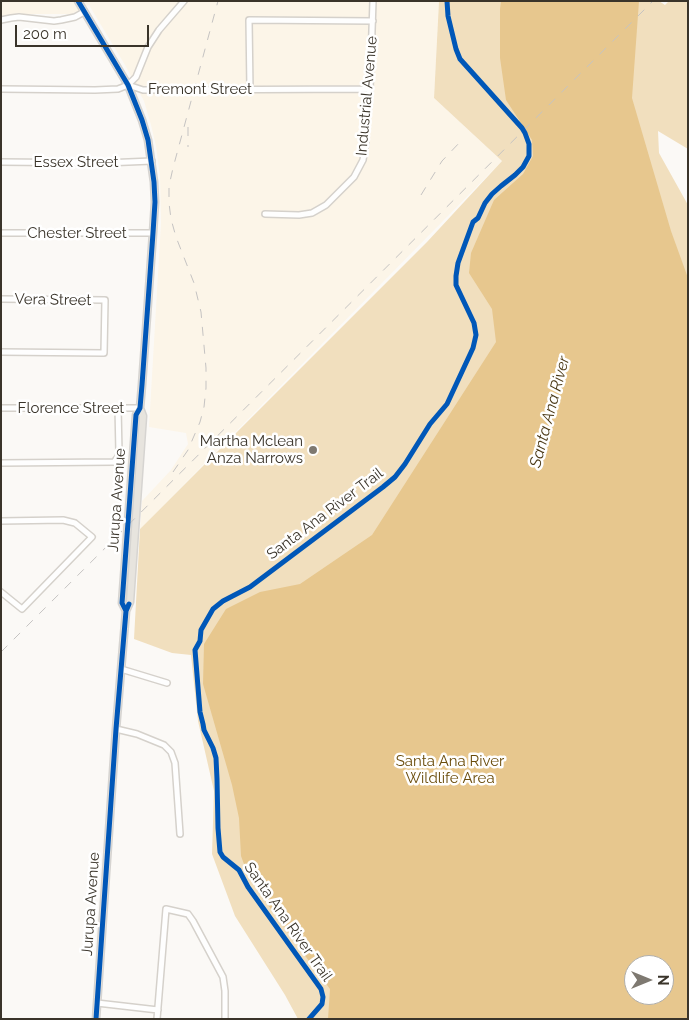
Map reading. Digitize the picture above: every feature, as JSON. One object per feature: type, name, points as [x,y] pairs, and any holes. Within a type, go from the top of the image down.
[{"type":"main road","name":"Jurupa Avenue","points":[[78,1],[128,85],[142,120],[152,161],[155,202],[140,408],[136,415],[122,603],[126,611],[96,1019]]},
{"type":"street","points":[[128,85],[136,77],[148,47],[159,30],[184,1]]},
{"type":"street","name":"Industrial Avenue","points":[[265,214],[299,215],[312,213],[326,205],[354,177],[363,160],[370,89],[373,1]]},
{"type":"street","points":[[1,20],[19,17],[54,21],[75,17],[84,12]]},
{"type":"street","points":[[250,90],[249,20],[373,21]]},
{"type":"street","name":"Fremont Street","points":[[1,89],[94,90],[118,89],[128,85],[143,90],[370,89]]},
{"type":"street","name":"Essex Street","points":[[1,162],[105,163],[152,161]]},
{"type":"street","name":"Chester Street","points":[[1,233],[153,234]]},
{"type":"street","name":"Vera Street","points":[[1,299],[104,300],[104,353],[1,352]]},
{"type":"street","name":"Florence Street","points":[[1,408],[140,408]]},
{"type":"street","points":[[1,462],[114,462],[118,457],[118,408]]},
{"type":"street","points":[[1,521],[64,520],[75,523],[92,537],[22,609],[1,592]]},
{"type":"street","points":[[121,669],[166,684]]},
{"type":"street","points":[[116,729],[137,734],[164,745],[171,752],[175,763],[180,834]]},
{"type":"street","points":[[157,1019],[166,909],[188,914],[223,977],[225,991],[224,1019]]},
{"type":"street","points":[[97,1003],[158,1010]]},
{"type":"shaded area","points":[[1,1],[439,1],[434,98],[502,161],[140,529],[142,501],[171,470],[188,444],[186,433],[149,427],[161,223],[160,177],[151,125],[144,101],[89,5],[72,14],[21,14],[1,17]]},
{"type":"green space","name":"Santa Ana River","points":[[439,1],[659,1],[665,5],[669,1],[688,1],[688,149],[658,131],[659,153],[688,205],[688,1019],[298,1019],[235,916],[212,854],[214,791],[198,721],[191,655],[172,653],[134,639],[140,529],[427,242],[502,161],[434,98]]},
{"type":"water","name":"Santa Ana River","points":[[501,1],[639,1],[632,98],[671,231],[688,278],[688,1019],[328,1019],[330,989],[279,921],[248,875],[241,856],[239,818],[232,785],[203,684],[204,644],[226,609],[260,592],[300,584],[372,535],[496,342],[492,309],[469,273],[471,253],[494,200],[523,174],[533,156],[532,140],[506,100],[500,58]]},
{"type":"railway","points":[[173,472],[188,450],[200,422],[204,407],[206,368],[201,312],[194,283],[171,219],[169,186],[218,1]]},
{"type":"railway","points":[[1,652],[653,1]]},
{"type":"railway","points":[[188,127],[188,147]]},
{"type":"railway","points":[[421,195],[442,161],[461,141]]},
{"type":"cycle path","points":[[78,1],[128,85],[148,140],[154,182],[155,202],[142,385],[140,408],[136,415],[122,603],[126,611]]},
{"type":"cycle path","name":"Santa Ana River Trail","points":[[309,1019],[322,1004],[321,989],[248,887],[239,870],[223,857],[220,852],[216,758],[204,730],[200,712],[195,650],[200,641],[201,630],[213,609],[223,601],[250,587],[395,477],[430,424],[447,404],[473,348],[476,335],[474,323],[456,285],[458,263],[473,222],[478,218],[485,203],[492,194],[523,167],[529,156],[529,144],[522,128],[460,59],[448,16],[447,1]]},
{"type":"cycle path","points":[[96,1019],[116,729],[126,611],[129,604]]},
{"type":"place","name":"Martha Mclean Anza Narrows","points":[[313,450]]},
{"type":"park label","name":"Santa Ana River Wildlife Area","points":[[450,770]]}]
